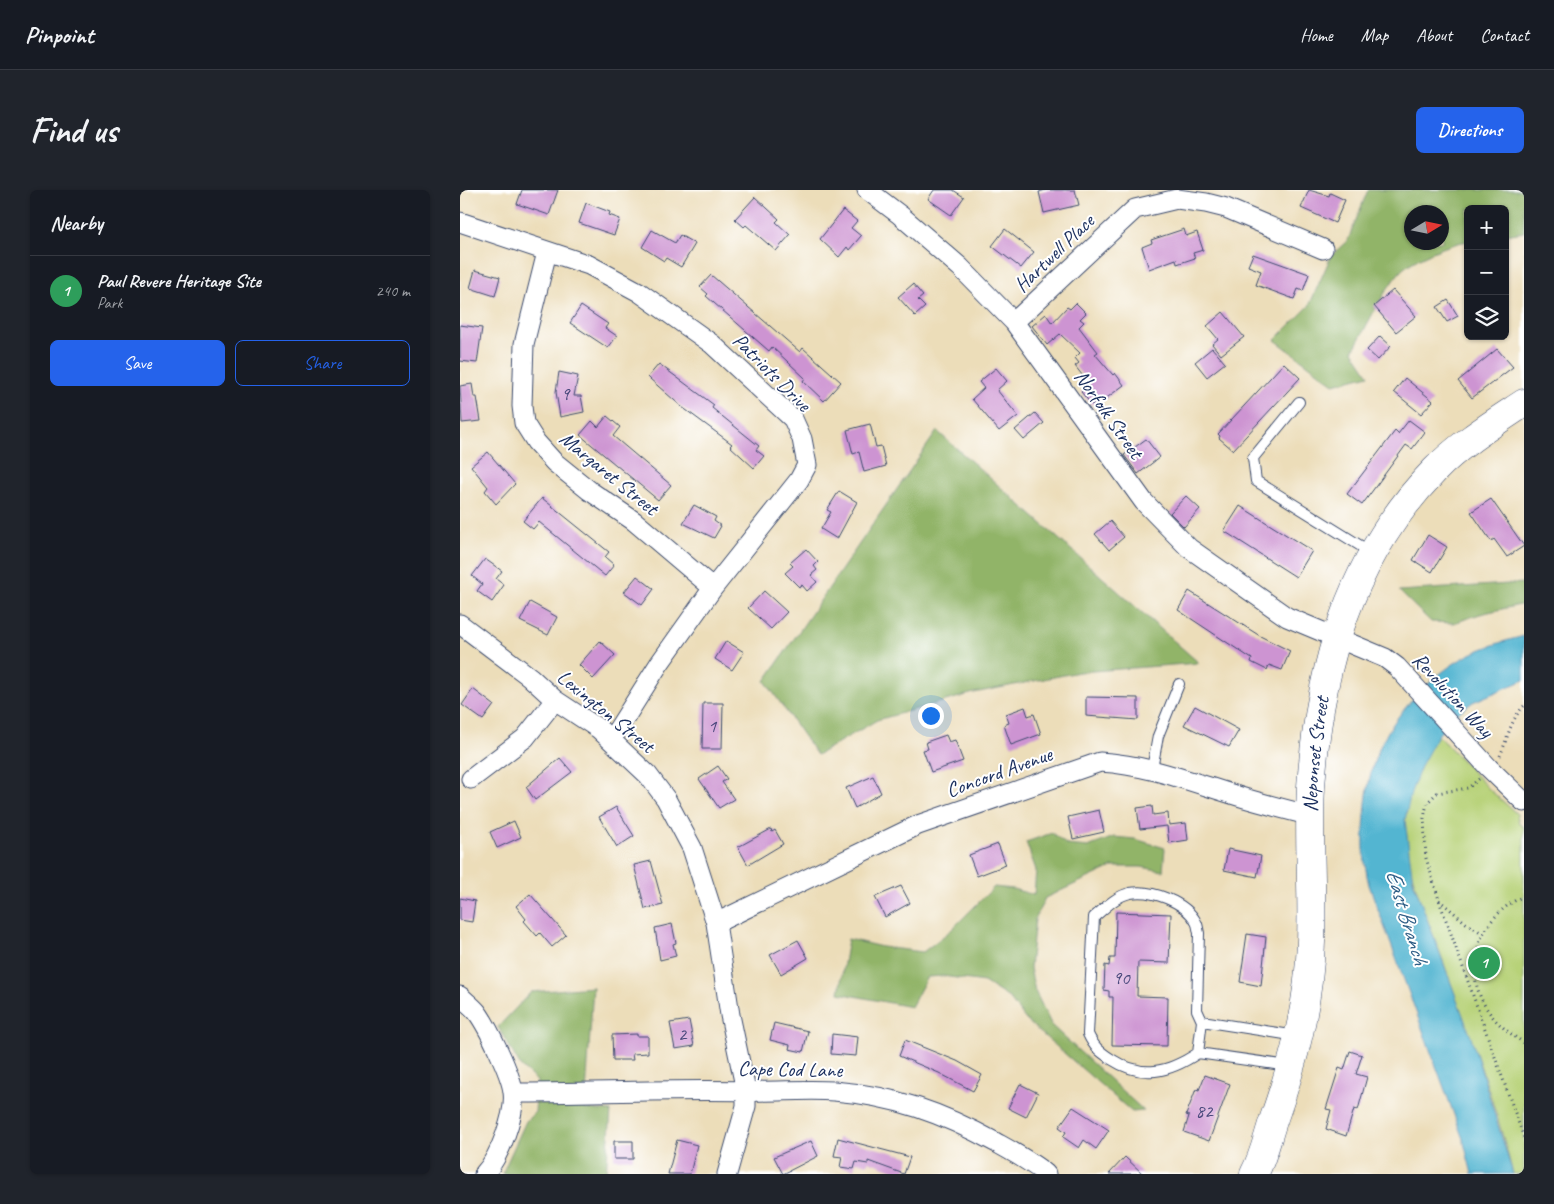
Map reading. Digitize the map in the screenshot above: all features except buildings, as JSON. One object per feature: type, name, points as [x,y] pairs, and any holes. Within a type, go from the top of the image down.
[{"type":"main road","name":"Neponset Street","points":[[1254,1174],[1292,1066],[1307,999],[1311,942],[1311,789],[1317,721],[1324,680],[1335,638],[1351,596],[1373,554],[1401,510],[1436,469],[1492,424],[1524,403]]},
{"type":"street","name":"Norfolk Street","points":[[867,190],[900,215],[952,260],[1014,322],[1138,494],[1168,528],[1204,559],[1287,617],[1335,638]]},
{"type":"street","name":"Hartwell Place","points":[[1014,322],[1135,209],[1177,199],[1226,208],[1323,249]]},
{"type":"street","name":"Patriots Drive","points":[[460,222],[589,266],[639,292],[712,344],[793,420],[802,439],[807,465],[799,480],[713,588],[659,664],[611,740]]},
{"type":"street","name":"Margaret Street","points":[[547,252],[524,344],[522,406],[524,423],[536,442],[554,462],[590,491],[634,520],[713,588]]},
{"type":"street","name":"Lexington Street","points":[[460,624],[530,677],[555,700],[611,740],[648,775],[666,799],[692,848],[716,923],[730,1015],[746,1091],[746,1106],[727,1174]]},
{"type":"street","name":"Revolution Way","points":[[1335,638],[1385,658],[1408,678],[1524,802]]},
{"type":"street","points":[[471,779],[525,738],[555,700]]},
{"type":"street","name":"Concord Avenue","points":[[716,923],[918,825],[1056,775],[1100,762],[1152,769],[1241,798],[1312,816]]},
{"type":"street","points":[[460,996],[477,1012],[499,1052],[513,1093],[507,1134],[490,1168],[484,1174]]},
{"type":"street","name":"Cape Cod Lane","points":[[513,1093],[603,1094],[723,1090],[833,1091],[876,1096],[920,1107],[959,1123],[1034,1164],[1046,1174]]},
{"type":"lane","points":[[1300,402],[1253,458],[1256,481],[1373,554]]},
{"type":"lane","points":[[1152,769],[1158,736],[1179,684]]},
{"type":"lane","points":[[1198,1053],[1202,1021],[1197,1010],[1199,933],[1196,922],[1180,904],[1147,893],[1130,893],[1118,898],[1094,917],[1088,1034],[1094,1047],[1123,1066],[1135,1071],[1154,1072],[1188,1060],[1198,1053],[1292,1066]]},
{"type":"lane","points":[[1202,1021],[1298,1036]]},
{"type":"path","points":[[1497,761],[1513,720],[1524,706]]},
{"type":"path","points":[[1481,777],[1468,788],[1437,794],[1425,807],[1424,830],[1427,861],[1439,900],[1524,1138]]},
{"type":"path","points":[[1524,896],[1497,913],[1482,933],[1474,965],[1481,998],[1497,1021],[1524,1043]]},
{"type":"path","points":[[1439,900],[1466,923],[1482,933]]},
{"type":"green space","points":[[1368,190],[1524,190],[1524,232],[1509,234],[1509,205],[1464,205],[1464,242],[1449,246],[1449,205],[1404,205],[1404,250],[1437,250],[1418,259],[1397,275],[1370,319],[1353,351],[1369,375],[1334,384],[1275,340],[1309,306],[1331,256],[1348,240]]},
{"type":"green space","points":[[937,431],[1199,663],[1079,672],[974,693],[877,720],[817,755],[765,681]]},
{"type":"green space","points":[[1524,583],[1524,604],[1480,614],[1454,623],[1431,622],[1399,591]]},
{"type":"green space","points":[[1438,735],[1488,788],[1517,814],[1519,824],[1524,827],[1524,1174],[1513,1174],[1506,1146],[1471,1038],[1412,875],[1405,823],[1408,800],[1420,765]]},
{"type":"green space","points":[[1052,833],[1067,845],[1088,847],[1114,837],[1135,839],[1165,848],[1163,871],[1141,867],[1112,867],[1045,898],[1035,919],[1030,968],[1035,991],[1052,1026],[1144,1111],[1132,1112],[1026,1020],[1009,998],[984,982],[943,976],[927,977],[911,1007],[839,993],[848,939],[882,947],[923,952],[950,931],[994,887],[1013,889],[1034,895],[1036,870],[1026,842]]},
{"type":"green space","points":[[593,987],[585,1109],[611,1111],[606,1174],[502,1174],[526,1121],[535,1112],[537,1081],[521,1067],[498,1027],[531,992]]},
{"type":"water","name":"East Branch","points":[[1524,636],[1524,680],[1473,702],[1458,713],[1438,735],[1422,764],[1411,792],[1405,820],[1413,881],[1471,1037],[1513,1174],[1472,1174],[1463,1139],[1369,885],[1364,850],[1365,814],[1373,765],[1378,751],[1393,725],[1414,698],[1440,674],[1464,658],[1490,646]]},
{"type":"place","name":"Paul Revere Heritage Site","points":[[1484,963]]}]
